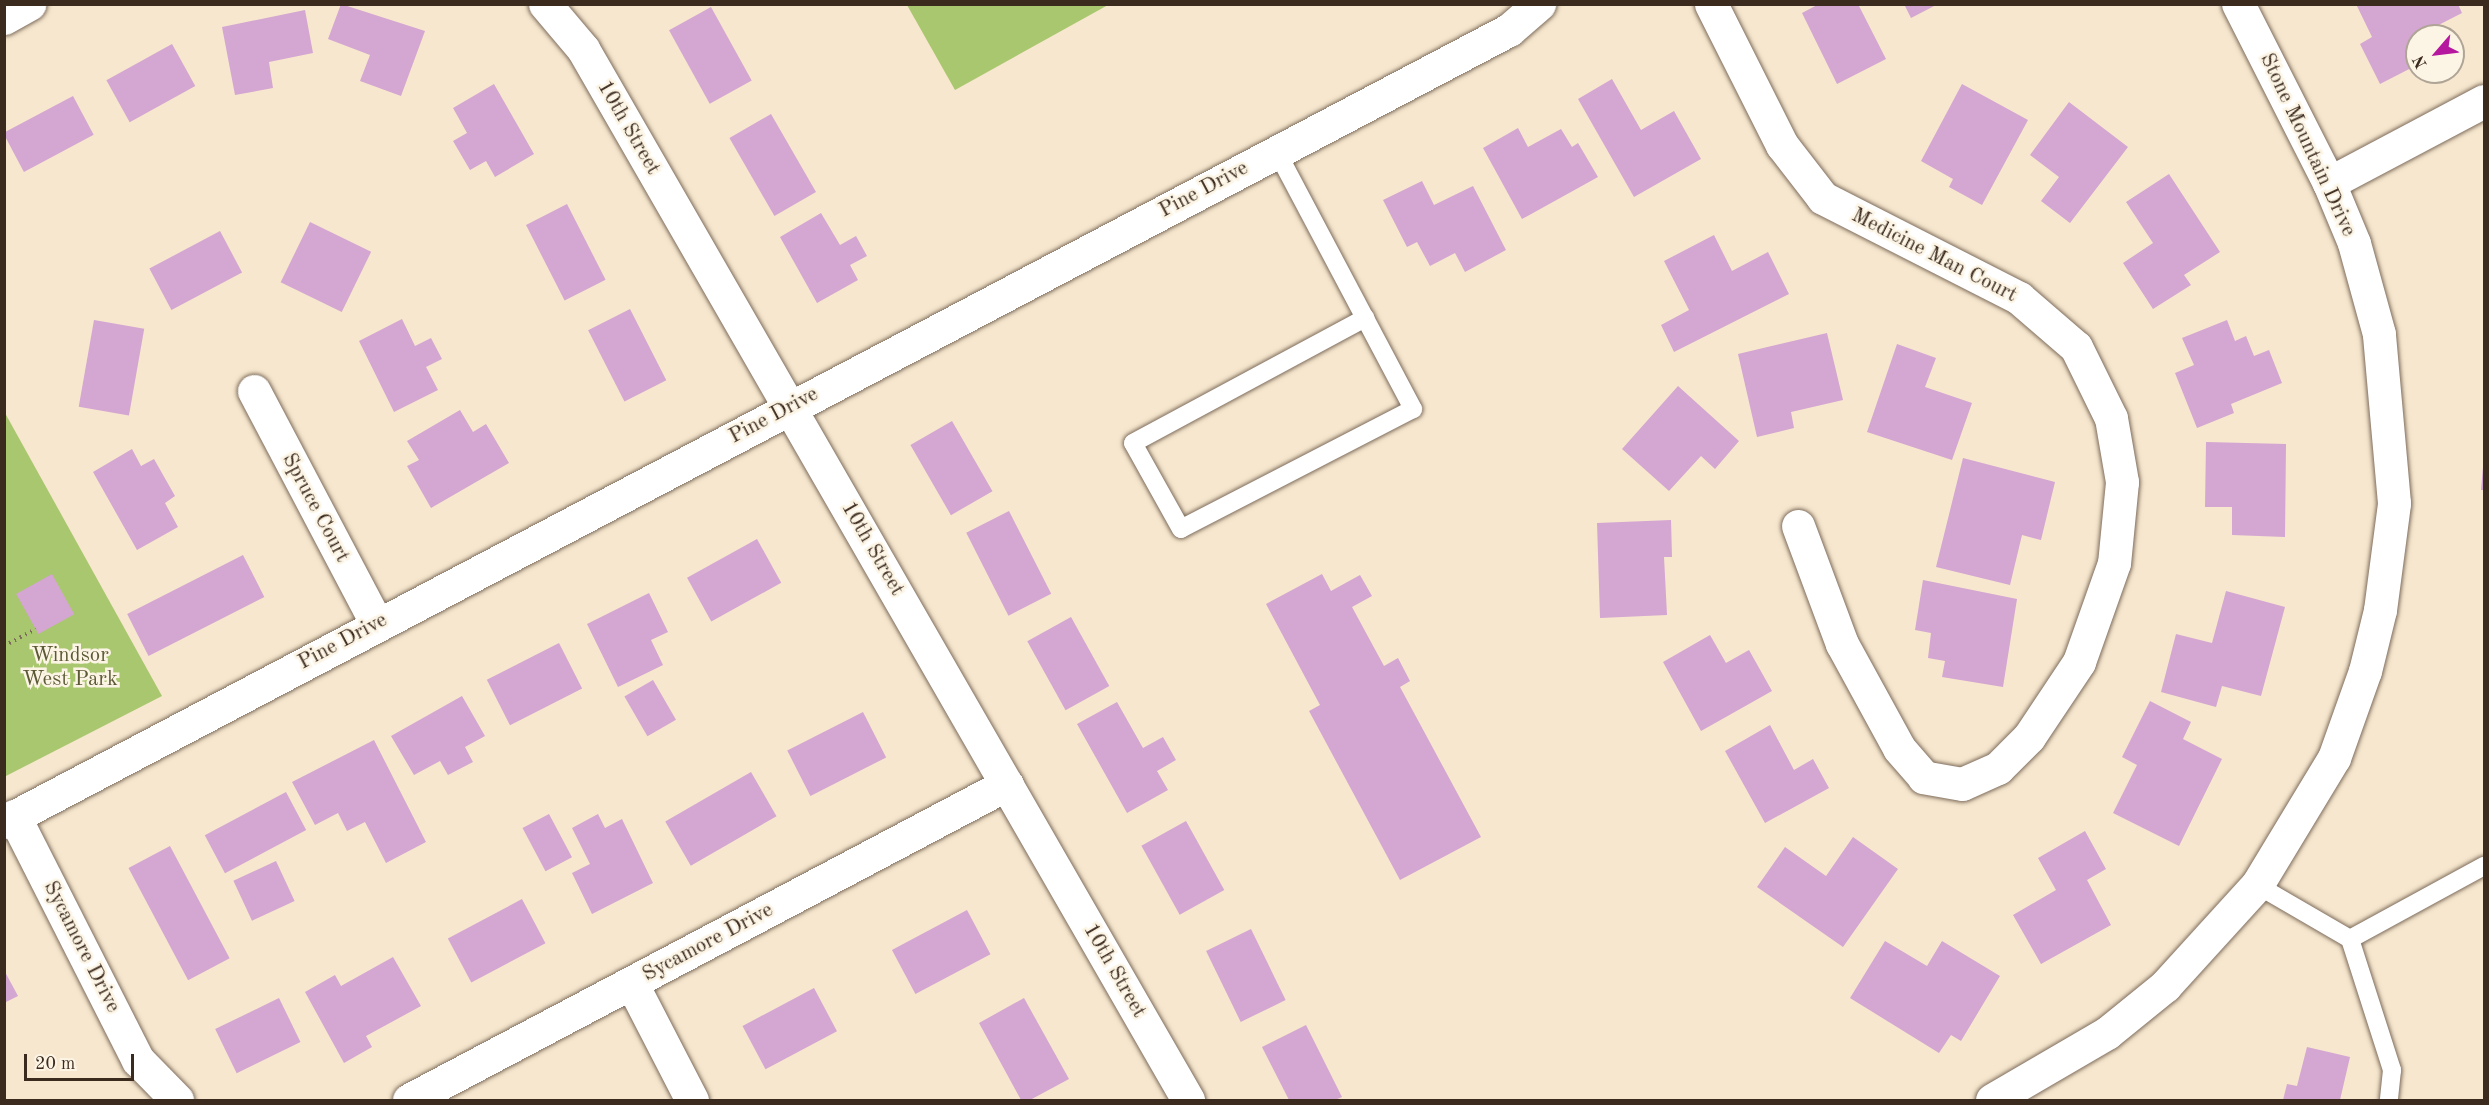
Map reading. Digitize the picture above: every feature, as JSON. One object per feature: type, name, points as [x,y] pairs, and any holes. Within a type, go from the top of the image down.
[{"type":"street","points":[[4,18],[29,4]]},
{"type":"street","name":"10th Street","points":[[545,4],[583,49],[1188,1101]]},
{"type":"street","name":"Pine Drive","points":[[9,819],[1509,30],[1539,4]]},
{"type":"street","name":"Medicine Man Court","points":[[1711,4],[1782,145],[1823,198],[1968,270],[2050,321],[2093,373],[2113,428],[2122,510],[2099,615],[2056,702],[2030,737],[1978,780],[1938,782],[1913,769],[1842,644],[1798,526]]},
{"type":"street","name":"Stone Mountain Drive","points":[[1992,1101],[2107,1033],[2165,986],[2257,885],[2313,798],[2361,682],[2380,610],[2394,503],[2379,334],[2354,243],[2329,183],[2238,4]]},
{"type":"street","points":[[2329,183],[2484,101]]},
{"type":"street","name":"Spruce Court","points":[[254,391],[377,624]]},
{"type":"street","name":"Sycamore Drive","points":[[409,1101],[1007,784]]},
{"type":"street","name":"Sycamore Drive","points":[[9,819],[138,1060],[177,1101]]},
{"type":"street","points":[[632,984],[692,1101]]},
{"type":"lane","points":[[1277,152],[1365,318],[1413,409],[1181,529],[1133,443],[1365,318]]},
{"type":"lane","points":[[2350,939],[2484,866]]},
{"type":"lane","points":[[2257,885],[2350,939],[2392,1070],[2389,1101]]},
{"type":"path","points":[[4,646],[36,629]]},
{"type":"green space","points":[[907,5],[1108,5],[955,90]]},
{"type":"green space","name":"Windsor West Park","points":[[5,413],[162,696],[4,777]]},
{"type":"building","points":[[341,4],[425,31],[401,96],[360,81],[370,55],[328,39]]},
{"type":"building","points":[[1819,4],[1858,4],[1886,59],[1837,84],[1802,13]]},
{"type":"building","points":[[1904,4],[1938,4],[1911,18]]},
{"type":"building","points":[[2356,4],[2458,4],[2462,13],[2440,24],[2405,24],[2405,71],[2380,84],[2360,44],[2372,37]]},
{"type":"building","points":[[711,7],[752,80],[710,104],[669,30]]},
{"type":"building","points":[[305,10],[313,53],[269,62],[273,88],[235,95],[222,27]]},
{"type":"building","points":[[172,44],[195,86],[130,122],[106,80]]},
{"type":"building","points":[[1612,79],[1641,130],[1674,111],[1701,159],[1634,197],[1578,99]]},
{"type":"building","points":[[494,84],[534,154],[495,177],[486,161],[470,170],[453,141],[467,133],[453,108]]},
{"type":"building","points":[[1962,84],[2028,120],[1982,205],[1949,187],[1953,179],[1921,161]]},
{"type":"building","points":[[73,96],[94,135],[24,172],[4,133]]},
{"type":"building","points":[[2069,102],[2128,147],[2070,223],[2041,201],[2059,177],[2030,155]]},
{"type":"building","points":[[771,114],[816,192],[774,216],[729,138]]},
{"type":"building","points":[[1518,128],[1528,147],[1561,129],[1572,147],[1578,143],[1598,177],[1522,219],[1483,148]]},
{"type":"building","points":[[2169,174],[2220,252],[2184,275],[2191,285],[2153,309],[2123,263],[2153,243],[2126,202]]},
{"type":"building","points":[[1422,181],[1434,205],[1473,186],[1506,250],[1465,272],[1455,253],[1430,266],[1417,242],[1407,247],[1383,200]]},
{"type":"building","points":[[567,204],[606,280],[565,301],[526,225]]},
{"type":"building","points":[[821,213],[840,245],[856,236],[867,256],[850,265],[858,280],[817,303],[780,237]]},
{"type":"building","points":[[310,222],[371,252],[342,312],[281,282]]},
{"type":"building","points":[[220,231],[242,272],[171,310],[149,269]]},
{"type":"building","points":[[1714,235],[1732,271],[1768,252],[1789,294],[1674,352],[1661,325],[1689,310],[1664,261]]},
{"type":"building","points":[[630,309],[666,380],[624,402],[588,330]]},
{"type":"building","points":[[402,319],[415,346],[431,338],[442,359],[426,367],[438,390],[394,412],[359,341]]},
{"type":"building","points":[[94,320],[144,329],[129,416],[79,407]]},
{"type":"building","points":[[2227,320],[2235,341],[2246,336],[2254,356],[2269,350],[2282,383],[2231,404],[2234,413],[2197,428],[2175,373],[2194,365],[2182,338]]},
{"type":"building","points":[[1827,333],[1843,400],[1791,412],[1794,428],[1757,437],[1738,354]]},
{"type":"building","points":[[1897,344],[1936,358],[1925,387],[1972,403],[1952,460],[1867,432]]},
{"type":"building","points":[[1678,386],[1739,441],[1715,469],[1701,456],[1669,491],[1622,449]]},
{"type":"building","points":[[460,410],[473,432],[486,424],[509,463],[431,508],[407,466],[419,460],[407,441]]},
{"type":"building","points":[[952,421],[992,491],[951,515],[910,445]]},
{"type":"building","points":[[2206,442],[2286,444],[2285,537],[2232,535],[2232,507],[2205,507]]},
{"type":"building","points":[[132,449],[141,466],[154,459],[175,496],[165,503],[178,527],[137,550],[93,472]]},
{"type":"building","points":[[1963,458],[2055,482],[2041,540],[2022,535],[2010,585],[1936,567]]},
{"type":"building","points":[[2483,467],[2484,490],[2481,490]]},
{"type":"building","points":[[1009,511],[1051,594],[1008,616],[966,533]]},
{"type":"building","points":[[1671,520],[1672,557],[1664,557],[1667,615],[1600,618],[1597,523]]},
{"type":"building","points":[[757,539],[781,583],[711,622],[687,578]]},
{"type":"building","points":[[243,555],[264,597],[149,656],[127,614]]},
{"type":"building","points":[[52,574],[74,614],[38,634],[16,594]]},
{"type":"building","points":[[1322,574],[1331,591],[1360,575],[1372,596],[1352,607],[1384,666],[1398,658],[1410,681],[1400,687],[1481,837],[1400,880],[1309,711],[1320,705],[1266,604]]},
{"type":"building","points":[[1923,580],[2017,599],[2003,687],[1942,677],[1945,661],[1928,658],[1931,633],[1915,630]]},
{"type":"building","points":[[2226,591],[2285,607],[2261,696],[2222,686],[2216,707],[2161,692],[2176,634],[2212,643]]},
{"type":"building","points":[[649,593],[668,632],[651,640],[663,665],[618,687],[587,624]]},
{"type":"building","points":[[1071,617],[1109,686],[1066,710],[1027,641]]},
{"type":"building","points":[[1710,635],[1726,663],[1749,650],[1772,691],[1701,731],[1663,662]]},
{"type":"building","points":[[559,643],[582,688],[510,725],[487,680]]},
{"type":"building","points":[[653,680],[676,720],[647,736],[624,696]]},
{"type":"building","points":[[462,696],[485,736],[465,747],[473,762],[448,775],[440,761],[414,775],[391,736]]},
{"type":"building","points":[[2150,701],[2191,722],[2183,739],[2222,759],[2179,846],[2113,813],[2137,765],[2122,757]]},
{"type":"building","points":[[1117,702],[1143,748],[1163,737],[1176,760],[1157,771],[1168,790],[1127,813],[1077,724]]},
{"type":"building","points":[[863,712],[886,757],[810,796],[787,751]]},
{"type":"building","points":[[1770,725],[1794,770],[1813,759],[1829,788],[1765,823],[1725,751]]},
{"type":"building","points":[[374,740],[426,842],[386,863],[365,822],[347,831],[338,813],[315,825],[292,782]]},
{"type":"building","points":[[751,772],[777,816],[691,866],[665,822]]},
{"type":"building","points":[[286,792],[306,830],[225,873],[205,835]]},
{"type":"building","points":[[549,814],[572,857],[546,871],[523,828]]},
{"type":"building","points":[[598,814],[605,828],[622,819],[653,883],[592,914],[572,873],[590,864],[572,828]]},
{"type":"building","points":[[1186,821],[1224,890],[1180,915],[1141,846]]},
{"type":"building","points":[[2085,831],[2106,869],[2087,880],[2111,925],[2041,964],[2013,915],[2056,890],[2038,858]]},
{"type":"building","points":[[1853,837],[1898,869],[1843,947],[1757,887],[1785,847],[1826,876]]},
{"type":"building","points":[[170,846],[230,958],[188,980],[129,868]]},
{"type":"building","points":[[276,861],[295,901],[252,921],[233,881]]},
{"type":"building","points":[[522,899],[545,943],[471,983],[448,938]]},
{"type":"building","points":[[967,910],[990,954],[915,994],[892,950]]},
{"type":"building","points":[[1251,929],[1286,1000],[1241,1022],[1206,951]]},
{"type":"building","points":[[1885,941],[1927,966],[1942,941],[2000,976],[1961,1041],[1951,1035],[1939,1053],[1850,998]]},
{"type":"building","points":[[393,957],[421,1006],[366,1036],[372,1047],[344,1063],[305,992],[335,975],[341,986]]},
{"type":"building","points":[[4,970],[18,996],[4,1003]]},
{"type":"building","points":[[814,988],[837,1031],[765,1069],[742,1026]]},
{"type":"building","points":[[279,998],[300,1042],[237,1073],[215,1029]]},
{"type":"building","points":[[1024,998],[1069,1079],[1030,1100],[1021,1100],[979,1023]]},
{"type":"building","points":[[1306,1025],[1342,1097],[1335,1100],[1289,1100],[1262,1047]]},
{"type":"building","points":[[2307,1047],[2350,1057],[2340,1100],[2283,1100],[2287,1084],[2297,1086]]}]
